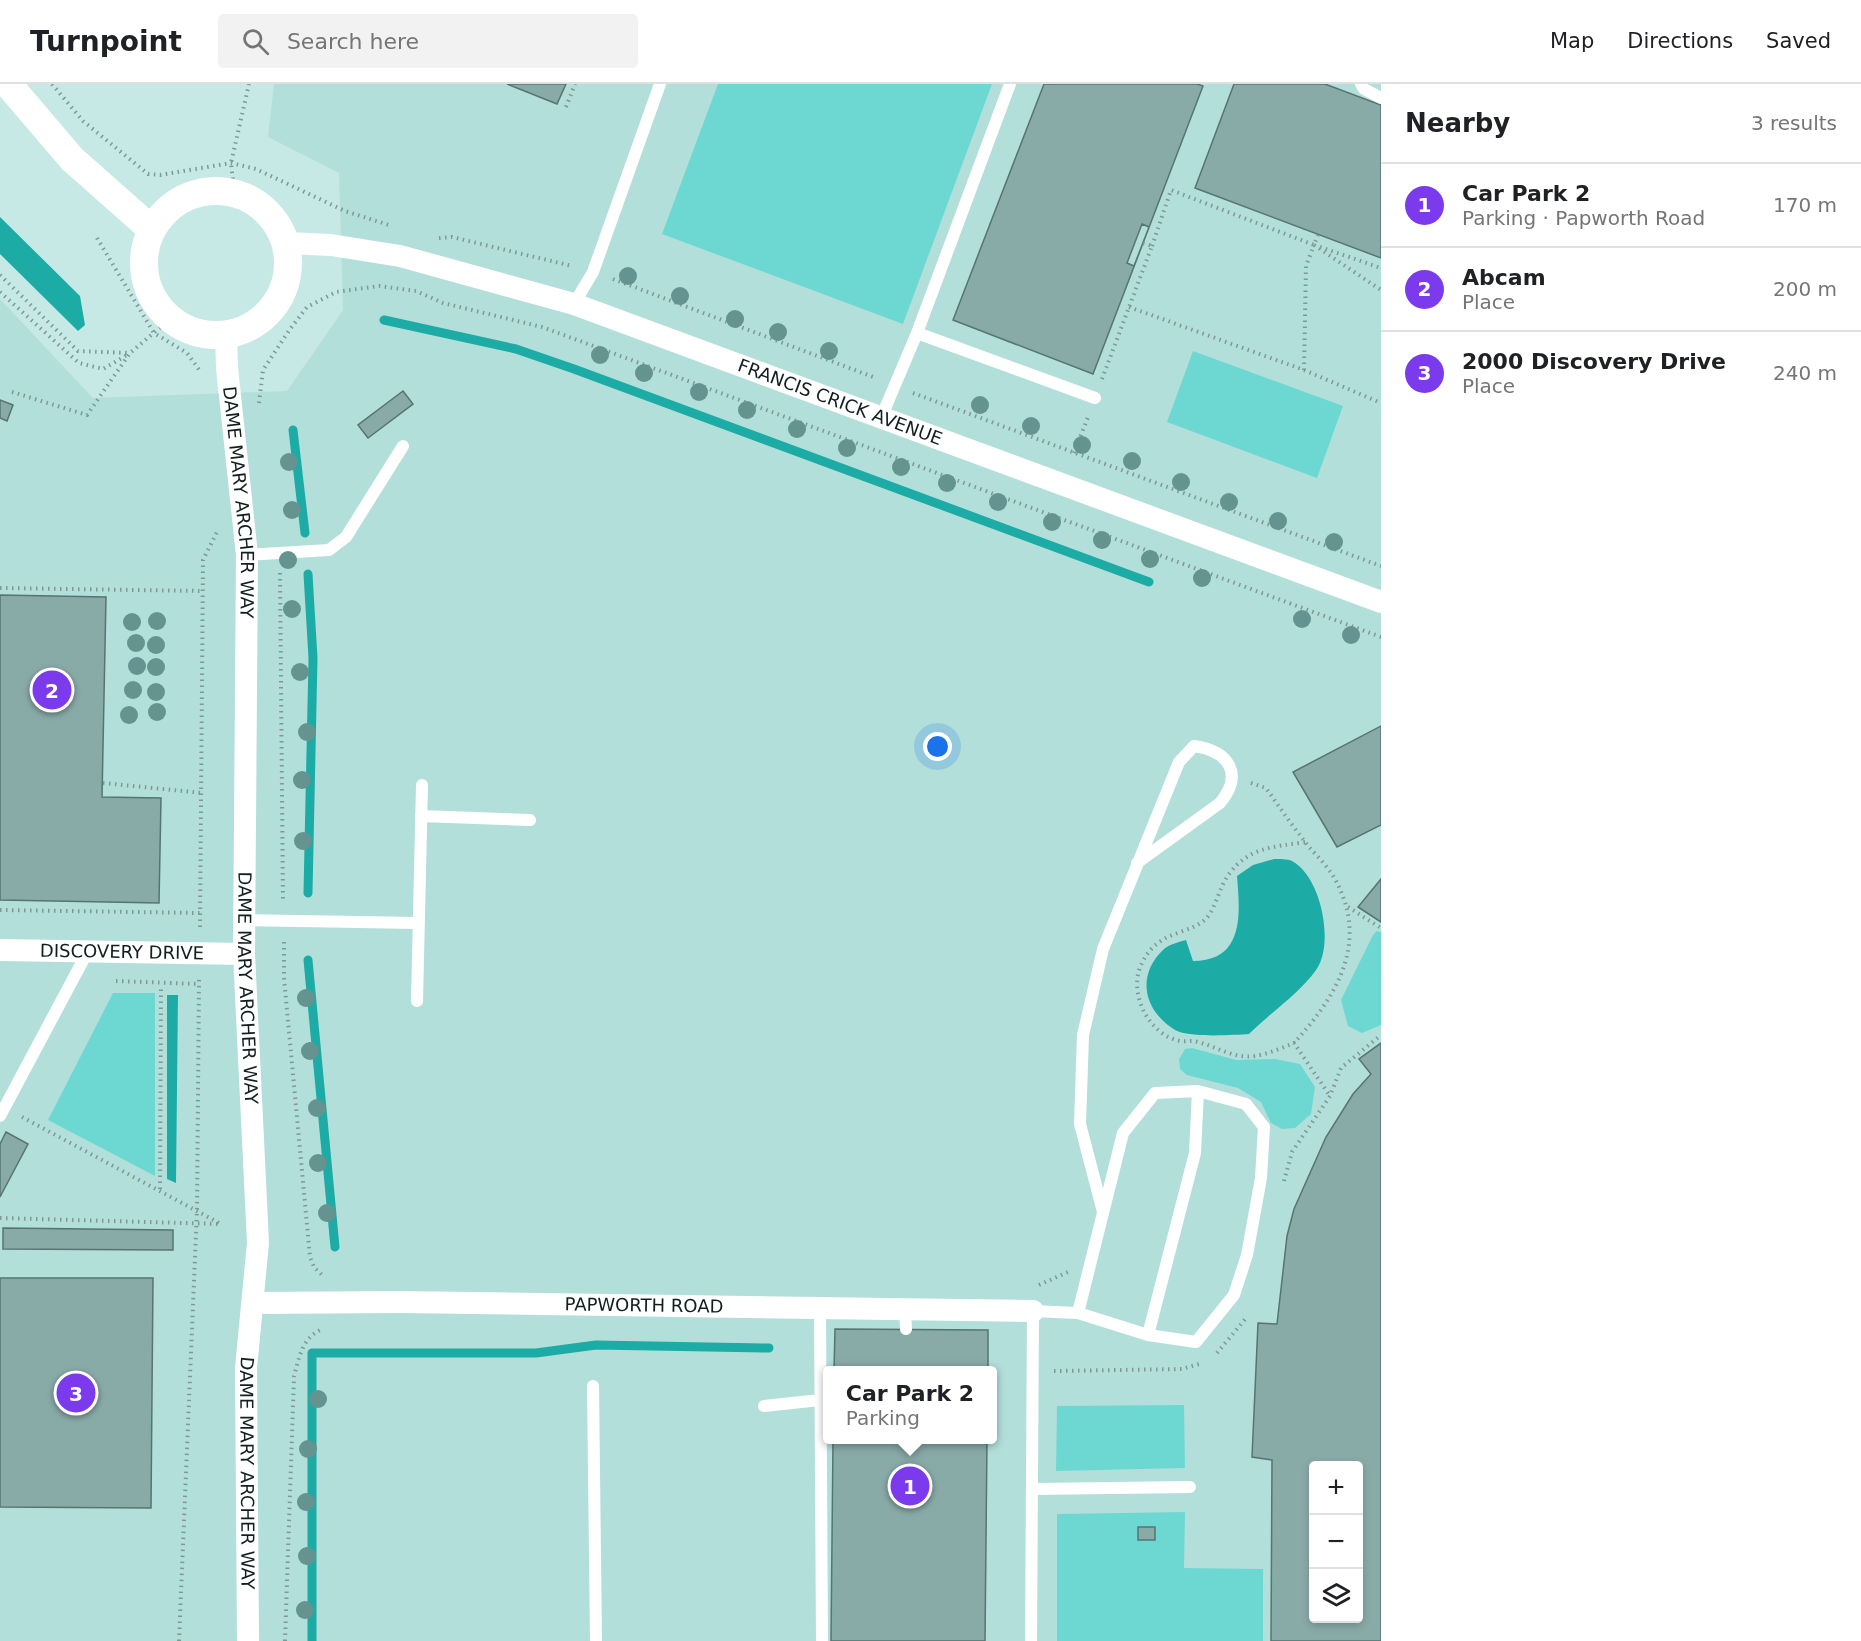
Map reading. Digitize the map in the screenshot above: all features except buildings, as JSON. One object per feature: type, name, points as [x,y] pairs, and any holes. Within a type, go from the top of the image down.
[{"type":"street","points":[[8,84],[72,159],[150,229]]},
{"type":"street","points":[[202,190],[234,191],[267,210],[287,243],[289,274],[277,303],[256,325],[226,336],[196,334],[162,326],[149,293],[142,261],[150,229],[172,204],[202,190]]},
{"type":"street","name":"FRANCIS CRICK AVENUE","points":[[287,243],[331,245],[400,256],[574,304],[1381,602]]},
{"type":"street","name":"DAME MARY ARCHER WAY","points":[[226,336],[247,555],[244,954],[258,1243],[246,1368],[248,1641]]},
{"type":"street","name":"DISCOVERY DRIVE","points":[[0,950],[244,954]]},
{"type":"street","name":"PAPWORTH ROAD","points":[[254,1303],[820,1308],[905,1319],[1033,1311]]},
{"type":"lane","points":[[574,304],[593,272],[660,84]]},
{"type":"lane","points":[[881,418],[917,333],[1010,84]]},
{"type":"lane","points":[[1361,84],[1364,89],[1381,98]]},
{"type":"lane","points":[[917,333],[1095,399]]},
{"type":"lane","points":[[247,555],[328,550],[346,537],[403,446]]},
{"type":"lane","points":[[1104,1216],[1080,1124],[1083,1035],[1103,950],[1137,864],[1179,762],[1194,746],[1213,749],[1227,761],[1232,777],[1231,790],[1220,803],[1137,864]]},
{"type":"lane","points":[[417,1001],[422,785]]},
{"type":"lane","points":[[421,816],[530,820]]},
{"type":"lane","points":[[244,920],[417,924]]},
{"type":"lane","points":[[2,1112],[88,951]]},
{"type":"lane","points":[[1148,1335],[1195,1153],[1198,1091]]},
{"type":"lane","points":[[1031,1641],[1033,1311],[1078,1313],[1148,1335],[1196,1342],[1234,1295],[1247,1255],[1261,1178],[1264,1127],[1246,1104],[1198,1091],[1155,1093],[1123,1133],[1078,1313]]},
{"type":"lane","points":[[820,1308],[822,1641]]},
{"type":"lane","points":[[593,1386],[596,1641]]},
{"type":"lane","points":[[764,1406],[820,1400]]},
{"type":"lane","points":[[1032,1489],[1190,1487]]},
{"type":"path","points":[[52,84],[82,121],[148,174],[160,175],[231,163],[256,169],[345,211],[399,228]]},
{"type":"path","points":[[234,191],[231,163],[249,84]]},
{"type":"path","points":[[566,107],[575,84]]},
{"type":"path","points":[[1074,453],[1171,190],[1314,245],[1381,267]]},
{"type":"path","points":[[1304,370],[1306,266],[1318,235]]},
{"type":"path","points":[[97,238],[162,326],[203,374]]},
{"type":"path","points":[[1143,243],[1152,246]]},
{"type":"path","points":[[1314,245],[1381,290]]},
{"type":"path","points":[[0,275],[78,351],[130,353]]},
{"type":"path","points":[[263,370],[307,307],[336,292],[379,286],[416,291],[443,303],[542,327],[1381,637]]},
{"type":"path","points":[[0,292],[79,363],[103,369],[130,353],[162,326]]},
{"type":"path","points":[[1129,307],[1304,370],[1381,403]]},
{"type":"path","points":[[12,392],[87,415],[130,353]]},
{"type":"path","points":[[276,554],[280,572],[284,978],[310,1257],[314,1268],[325,1277],[326,1302],[325,1328],[312,1334],[301,1348],[294,1376],[285,1641]]},
{"type":"path","points":[[179,1641],[197,1209],[203,793],[203,560]]},
{"type":"path","points":[[0,588],[203,591]]},
{"type":"path","points":[[1232,777],[1266,788],[1337,882],[1347,906],[1350,927],[1344,973],[1315,1020],[1294,1043],[1255,1056],[1222,1052],[1198,1041],[1180,1041],[1152,1025],[1144,1014],[1138,991],[1140,967],[1148,953],[1163,938],[1193,927],[1208,916],[1229,874],[1254,850],[1305,842]]},
{"type":"path","points":[[102,783],[203,793]]},
{"type":"path","points":[[1347,906],[1381,928]]},
{"type":"path","points":[[0,910],[201,913]]},
{"type":"path","points":[[160,1189],[161,985]]},
{"type":"path","points":[[1294,1043],[1330,1096]]},
{"type":"path","points":[[0,1218],[221,1224],[160,1189],[2,1112]]},
{"type":"shaded area","points":[[274,84],[1381,84],[1381,1641],[0,1641],[0,299],[93,398],[287,391],[343,310],[339,173],[268,137]]},
{"type":"shaded area","points":[[718,84],[992,84],[903,324],[662,234]]},
{"type":"shaded area","points":[[0,217],[80,296],[85,325],[78,331],[0,254]]},
{"type":"shaded area","points":[[1193,351],[1343,406],[1317,478],[1167,422]]},
{"type":"shaded area","points":[[1274,859],[1290,860],[1302,869],[1317,895],[1322,911],[1324,944],[1322,958],[1316,970],[1293,995],[1249,1034],[1201,1035],[1175,1030],[1156,1013],[1147,992],[1149,970],[1155,959],[1166,947],[1186,940],[1193,961],[1210,959],[1222,953],[1231,944],[1236,932],[1239,905],[1237,876],[1253,865]]},
{"type":"shaded area","points":[[1377,931],[1381,932],[1381,1025],[1362,1033],[1348,1026],[1341,1000]]},
{"type":"shaded area","points":[[113,993],[155,993],[155,1176],[48,1120]]},
{"type":"shaded area","points":[[167,995],[178,995],[176,1183],[167,1179]]},
{"type":"shaded area","points":[[1192,1048],[1236,1060],[1275,1059],[1300,1064],[1315,1087],[1311,1114],[1295,1128],[1282,1129],[1271,1123],[1261,1102],[1238,1088],[1187,1075],[1180,1069],[1179,1059],[1185,1049]]},
{"type":"shaded area","points":[[1184,1405],[1185,1468],[1056,1471],[1057,1406]]},
{"type":"shaded area","points":[[1185,1512],[1184,1568],[1263,1569],[1263,1641],[1057,1641],[1057,1514]]},
{"type":"waterway","points":[[384,320],[516,349],[1149,582]]},
{"type":"waterway","points":[[293,430],[305,533]]},
{"type":"waterway","points":[[308,574],[313,658],[308,893]]},
{"type":"waterway","points":[[308,960],[335,1247]]},
{"type":"waterway","points":[[312,1641],[312,1353],[536,1353],[596,1345],[769,1348]]},
{"type":"place","name":"Abcam","points":[[52,690]]},
{"type":"place","name":"2000 Discovery Drive","points":[[76,1393]]},
{"type":"place","name":"Car Park 2","points":[[910,1486]]}]
